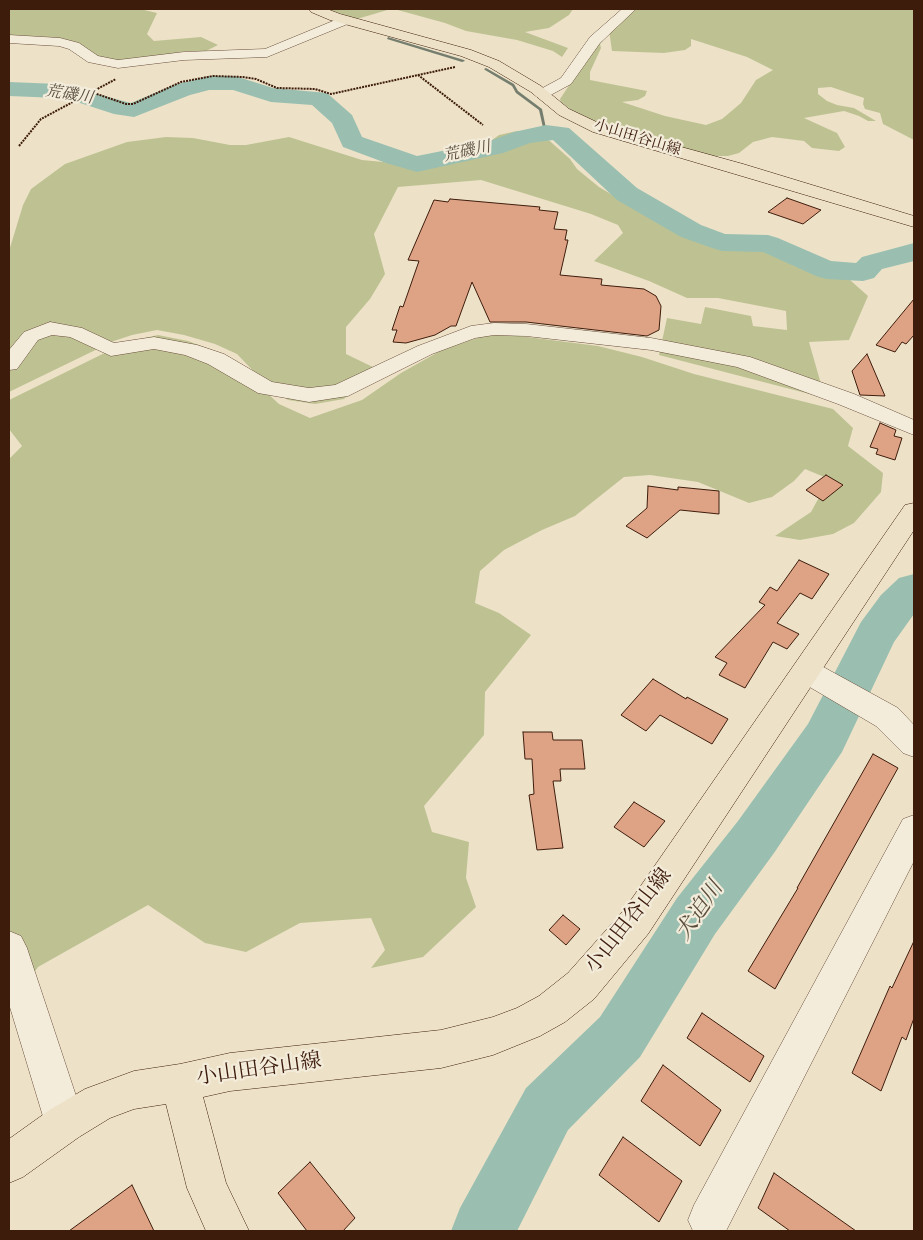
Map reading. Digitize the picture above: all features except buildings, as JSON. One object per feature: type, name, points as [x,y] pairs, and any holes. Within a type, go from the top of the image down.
[{"type":"main road","name":"小山田谷山線","points":[[316,9],[345,20],[478,58],[507,71],[542,94],[571,117],[612,134],[673,149],[914,222]]},
{"type":"main road","name":"小山田谷山線","points":[[9,1163],[66,1122],[99,1103],[134,1090],[239,1071],[441,1049],[493,1036],[527,1023],[552,1009],[581,986],[636,922],[914,511]]},
{"type":"main road","points":[[180,1083],[207,1188],[228,1231]]},
{"type":"street","points":[[542,94],[566,81],[595,40],[629,9]]},
{"type":"street","points":[[9,39],[60,42],[74,46],[93,59],[118,64],[184,56],[267,52],[345,20]]},
{"type":"street","points":[[9,364],[31,336],[50,328],[75,332],[111,350],[154,343],[190,349],[216,359],[266,388],[309,395],[340,391],[425,350],[470,332],[494,329],[526,330],[651,344],[742,362],[846,399],[914,428]]},
{"type":"street","points":[[806,671],[887,717],[914,744]]},
{"type":"street","points":[[709,1220],[914,829]]},
{"type":"street","points":[[9,948],[66,1122]]},
{"type":"path","points":[[91,92],[126,104],[132,104],[181,82],[213,76],[243,77],[256,79],[277,88],[315,89],[331,94],[459,66],[478,58]]},
{"type":"path","points":[[417,75],[483,125]]},
{"type":"path","points":[[18,146],[41,119],[88,94]]},
{"type":"green space","points":[[9,9],[140,9],[157,13],[147,34],[154,41],[201,37],[218,45],[206,51],[186,51],[137,60],[107,60],[49,37],[9,35]]},
{"type":"green space","points":[[327,9],[391,9],[357,19]]},
{"type":"green space","points":[[394,9],[573,9],[569,15],[549,28],[525,32],[568,48],[562,57],[553,51],[517,40],[466,31],[445,23]]},
{"type":"green space","points":[[914,9],[914,140],[883,124],[880,113],[865,109],[863,104],[864,98],[831,87],[818,88],[818,94],[827,101],[854,108],[876,121],[868,121],[844,111],[804,118],[837,133],[845,147],[839,151],[812,148],[804,141],[772,137],[753,142],[739,153],[728,156],[711,156],[634,137],[582,118],[561,102],[560,99],[599,40],[603,41],[600,44],[601,48],[590,72],[590,80],[647,91],[645,96],[638,100],[622,102],[665,116],[706,125],[722,119],[741,103],[756,80],[773,70],[747,57],[691,39],[691,46],[685,50],[664,53],[612,51],[609,30],[624,10]]},
{"type":"green space","points":[[517,131],[529,131],[543,135],[570,159],[577,169],[599,187],[626,203],[730,241],[799,255],[841,272],[868,296],[849,340],[809,342],[825,398],[659,355],[667,318],[701,324],[705,307],[751,316],[753,326],[787,330],[786,311],[718,298],[687,298],[649,281],[594,261],[623,233],[618,225],[591,214],[481,180],[398,187],[374,234],[385,274],[370,299],[346,327],[346,354],[377,369],[344,399],[315,404],[288,400],[262,380],[237,354],[215,344],[157,330],[114,341],[9,392],[9,251],[23,205],[31,189],[65,164],[127,142],[166,137],[193,138],[230,145],[246,145],[289,137],[362,160],[394,163],[477,151],[499,135]]},
{"type":"green space","points":[[504,334],[598,346],[642,357],[694,374],[833,409],[853,428],[848,446],[883,473],[881,492],[854,523],[833,534],[800,540],[775,536],[811,512],[829,479],[805,469],[794,481],[772,497],[749,503],[698,482],[650,475],[624,477],[575,516],[542,530],[504,550],[480,571],[475,603],[499,613],[531,635],[485,692],[484,735],[424,806],[432,832],[469,842],[466,878],[476,907],[423,957],[371,968],[385,950],[371,918],[300,923],[246,952],[205,943],[148,905],[38,967],[9,1009],[9,459],[22,446],[9,429],[9,400],[127,342],[158,335],[188,341],[226,355],[279,404],[310,418],[362,400],[401,373],[440,351],[480,337]]},
{"type":"waterway","points":[[388,38],[463,61]]},
{"type":"waterway","points":[[486,69],[513,85],[517,92],[541,110],[546,132]]},
{"type":"waterway","name":"荒磯川","points":[[9,89],[58,91],[79,95],[122,109],[134,110],[182,90],[209,83],[235,83],[271,95],[319,98],[343,120],[352,142],[417,164],[494,148],[523,137],[546,132],[560,133],[627,194],[691,231],[722,242],[768,244],[826,270],[863,272],[872,263],[914,252]]},
{"type":"waterway","name":"犬迫川","points":[[483,1231],[547,1109],[620,1037],[696,916],[756,837],[825,738],[876,634],[896,606],[914,589]]}]
